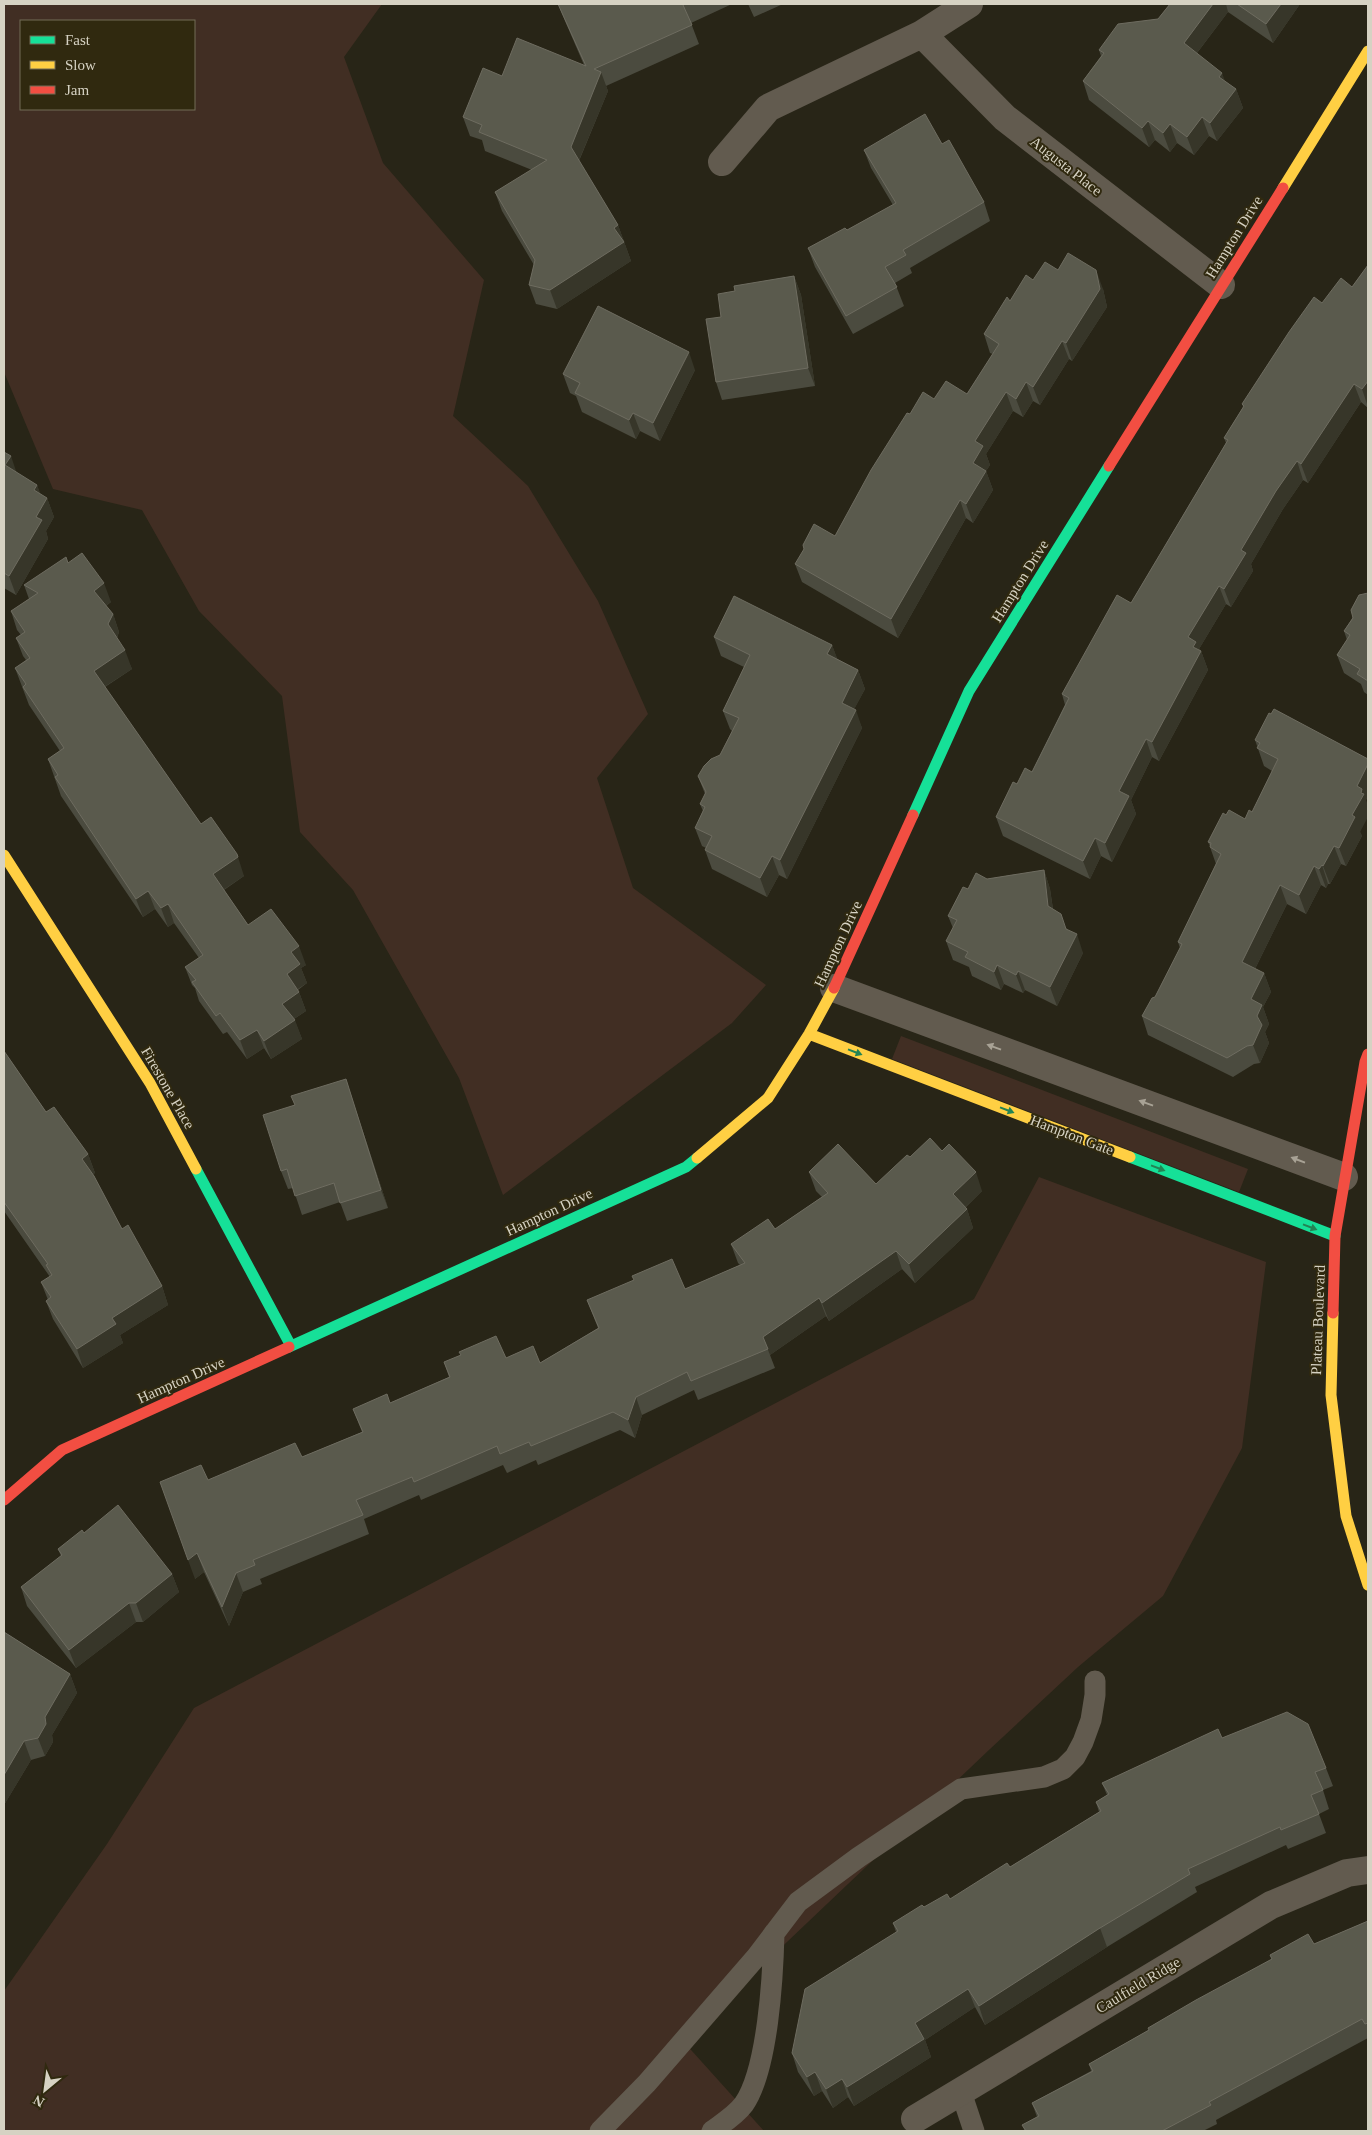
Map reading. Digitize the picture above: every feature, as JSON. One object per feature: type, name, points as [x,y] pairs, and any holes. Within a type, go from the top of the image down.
[{"type":"street","points":[[722,162],[768,108],[922,34],[969,4]]},
{"type":"street","name":"Augusta Place","points":[[922,34],[1005,118],[1221,285]]},
{"type":"street","name":"Hampton Drive","points":[[4,1500],[62,1450],[686,1167],[768,1098],[809,1034],[834,988],[969,691],[1368,51]]},
{"type":"street","name":"Firestone Place","points":[[4,855],[150,1083],[291,1346]]},
{"type":"street","points":[[834,988],[1344,1177]]},
{"type":"street","name":"Hampton Gate","points":[[809,1034],[1335,1236]]},
{"type":"street","name":"Plateau Boulevard","points":[[1368,1054],[1344,1177],[1335,1236],[1331,1395],[1346,1516],[1368,1585]]},
{"type":"street","name":"Caulfield Ridge","points":[[915,2119],[1271,1905],[1347,1873],[1368,1870]]},
{"type":"lane","points":[[600,2131],[647,2083],[757,1956],[798,1902],[859,1857],[961,1789],[1044,1777],[1063,1769],[1075,1757],[1091,1720],[1095,1681]]},
{"type":"lane","points":[[712,2131],[738,2112],[752,2089],[765,2031],[772,1983],[774,1933]]},
{"type":"lane","points":[[961,2092],[974,2131]]},
{"type":"shaded area","points":[[4,4],[382,4],[344,57],[383,163],[484,280],[453,416],[528,486],[598,601],[648,714],[597,778],[633,888],[766,985],[732,1023],[503,1195],[459,1078],[353,890],[300,832],[282,696],[199,611],[142,510],[53,489],[4,372]]},
{"type":"shaded area","points":[[901,1036],[1248,1169],[1239,1192],[892,1059]]},
{"type":"shaded area","points":[[1039,1177],[1266,1262],[1242,1448],[1163,1596],[1078,1667],[683,2041],[764,2131],[4,2131],[4,1991],[107,1844],[194,1708],[974,1299]]},
{"type":"building","points":[[558,4],[686,4],[683,5],[692,25],[594,69],[601,72],[571,147],[618,225],[614,228],[624,242],[550,290],[529,285],[535,260],[495,192],[547,160],[479,132],[482,125],[463,117],[483,68],[502,76],[517,38],[586,66]]},
{"type":"building","points":[[1170,4],[1213,4],[1184,43],[1222,73],[1219,77],[1236,89],[1210,123],[1202,117],[1187,137],[1170,124],[1163,133],[1148,121],[1142,128],[1083,81],[1104,53],[1099,50],[1118,24],[1158,19]]},
{"type":"building","points":[[1237,4],[1281,4],[1266,24]]},
{"type":"building","points":[[925,114],[942,144],[949,140],[984,202],[903,250],[906,255],[885,267],[897,287],[846,316],[808,248],[845,228],[847,230],[896,203],[864,150]]},
{"type":"building","points":[[1068,253],[1096,270],[1100,289],[1066,343],[1062,341],[1033,387],[1026,382],[1016,399],[1006,392],[975,441],[983,446],[973,463],[986,471],[966,504],[960,500],[891,619],[795,564],[804,549],[803,545],[814,524],[835,536],[871,470],[907,413],[910,414],[923,392],[934,399],[946,381],[967,394],[999,344],[984,334],[1007,297],[1010,301],[1026,275],[1033,280],[1045,262],[1058,270]]},
{"type":"building","points":[[1368,265],[1368,381],[1362,389],[1354,384],[1301,464],[1297,461],[1276,491],[1241,550],[1246,553],[1224,589],[1219,586],[1188,637],[1196,642],[1193,647],[1201,651],[1152,742],[1146,739],[1119,791],[1129,796],[1105,843],[1095,838],[1083,861],[996,817],[1013,782],[1017,784],[1025,768],[1032,772],[1069,698],[1062,694],[1117,595],[1131,603],[1228,440],[1224,438],[1244,406],[1242,404],[1289,332],[1314,297],[1322,303],[1341,278],[1352,287]]},
{"type":"building","points":[[794,276],[808,368],[716,382],[706,319],[721,317],[718,294],[735,291],[734,286]]},
{"type":"building","points":[[598,306],[689,352],[653,423],[633,413],[629,420],[575,393],[580,383],[563,374]]},
{"type":"building","points":[[4,452],[11,456],[5,465],[37,485],[34,490],[47,498],[36,517],[42,520],[9,576],[4,573]]},
{"type":"building","points":[[82,553],[104,583],[94,591],[113,614],[108,624],[125,650],[94,671],[201,824],[211,817],[237,854],[238,857],[213,874],[248,925],[271,909],[299,946],[291,952],[300,964],[287,974],[299,992],[282,1004],[295,1020],[264,1041],[257,1030],[240,1040],[220,1013],[216,1016],[192,982],[196,980],[185,967],[203,955],[168,904],[161,908],[148,891],[136,899],[55,777],[58,775],[48,759],[64,748],[23,687],[26,684],[15,668],[30,658],[16,638],[25,632],[11,611],[38,593],[24,585],[66,557],[68,563]]},
{"type":"building","points":[[1368,593],[1368,681],[1357,674],[1360,669],[1337,655],[1350,635],[1344,631],[1353,618],[1351,610],[1359,595]]},
{"type":"building","points":[[734,596],[832,645],[827,654],[858,670],[842,703],[856,710],[780,860],[772,856],[760,878],[705,850],[712,836],[695,828],[705,807],[700,804],[706,792],[698,776],[711,759],[720,755],[739,718],[723,711],[750,655],[714,637]]},
{"type":"building","points":[[1274,709],[1368,759],[1368,764],[1357,786],[1362,789],[1361,793],[1364,794],[1352,815],[1355,817],[1339,848],[1334,846],[1323,866],[1319,869],[1314,866],[1299,895],[1280,885],[1242,962],[1264,973],[1251,999],[1262,1005],[1257,1016],[1262,1025],[1253,1045],[1247,1046],[1227,1058],[1142,1016],[1152,998],[1155,997],[1182,944],[1178,942],[1221,854],[1210,847],[1211,843],[1208,842],[1223,813],[1226,815],[1229,810],[1245,819],[1249,810],[1252,812],[1278,759],[1257,748],[1260,743],[1255,740],[1269,713],[1271,714]]},
{"type":"building","points":[[1044,870],[1048,906],[1061,914],[1066,929],[1077,934],[1050,987],[1018,971],[1016,975],[997,965],[994,972],[965,957],[968,952],[946,941],[957,920],[948,916],[963,887],[968,889],[976,873],[987,879]]},
{"type":"building","points":[[4,1051],[46,1112],[54,1107],[88,1154],[82,1159],[94,1176],[122,1229],[128,1225],[162,1286],[112,1318],[116,1324],[77,1349],[46,1301],[51,1297],[41,1282],[52,1275],[46,1265],[48,1264],[4,1202]]},
{"type":"building","points":[[346,1079],[381,1190],[340,1203],[334,1183],[295,1196],[287,1169],[281,1171],[263,1115],[295,1105],[291,1096]]},
{"type":"building","points":[[930,1138],[942,1151],[949,1144],[976,1172],[953,1194],[967,1209],[909,1264],[896,1251],[822,1303],[819,1298],[763,1337],[768,1349],[691,1381],[687,1372],[636,1397],[628,1420],[613,1412],[531,1446],[529,1442],[500,1454],[497,1446],[414,1482],[412,1477],[356,1500],[363,1515],[253,1560],[255,1565],[236,1573],[222,1607],[197,1553],[188,1560],[160,1482],[201,1465],[208,1480],[295,1443],[302,1457],[363,1432],[353,1409],[387,1394],[390,1403],[450,1377],[444,1362],[461,1355],[459,1352],[496,1336],[506,1358],[533,1346],[540,1363],[599,1328],[587,1300],[634,1280],[632,1276],[672,1259],[685,1289],[745,1263],[731,1244],[768,1219],[775,1229],[828,1193],[809,1172],[838,1144],[876,1184],[907,1155],[910,1157]]},
{"type":"building","points":[[118,1505],[172,1574],[136,1603],[129,1603],[69,1650],[21,1587],[62,1555],[58,1549],[82,1530],[84,1533]]},
{"type":"building","points":[[4,1632],[70,1674],[45,1717],[46,1724],[38,1738],[24,1741],[4,1775]]},
{"type":"building","points":[[1287,1712],[1308,1724],[1326,1768],[1315,1772],[1323,1790],[1311,1795],[1319,1814],[1281,1830],[1280,1827],[1188,1869],[1190,1874],[1100,1928],[979,2006],[968,1989],[915,2023],[924,2039],[847,2087],[842,2079],[826,2089],[815,2072],[807,2077],[792,2053],[805,1989],[898,1931],[893,1923],[922,1905],[924,1907],[947,1894],[950,1899],[1007,1863],[1010,1867],[1101,1811],[1096,1802],[1109,1794],[1102,1783],[1218,1729],[1222,1738]]},
{"type":"building","points":[[1368,1921],[1368,2023],[1365,2024],[1362,2019],[1209,2102],[1211,2105],[1162,2131],[1026,2131],[1022,2125],[1039,2116],[1032,2103],[1093,2071],[1089,2064],[1149,2030],[1148,2028],[1196,2000],[1272,1959],[1270,1955],[1308,1934],[1314,1944]]},
{"type":"traffic: fast","points":[[913,815],[969,691],[1109,466]]},
{"type":"traffic: fast","points":[[1130,1157],[1335,1236]]},
{"type":"traffic: fast","points":[[289,1347],[686,1167],[697,1158]]},
{"type":"traffic: fast","points":[[196,1169],[291,1346]]},
{"type":"traffic: slow","points":[[1283,188],[1368,51]]},
{"type":"traffic: slow","points":[[4,855],[150,1083],[196,1169]]},
{"type":"traffic: slow","points":[[697,1158],[768,1098],[809,1034],[834,988]]},
{"type":"traffic: slow","points":[[809,1034],[1130,1157]]},
{"type":"traffic: slow","points":[[1333,1313],[1331,1395],[1346,1516],[1368,1585]]},
{"type":"traffic: jam","points":[[1109,466],[1283,188]]},
{"type":"traffic: jam","points":[[834,988],[913,815]]},
{"type":"traffic: jam","points":[[1333,1313],[1335,1236],[1365,1062],[1368,1054]]},
{"type":"traffic: jam","points":[[4,1500],[62,1450],[289,1347]]}]
